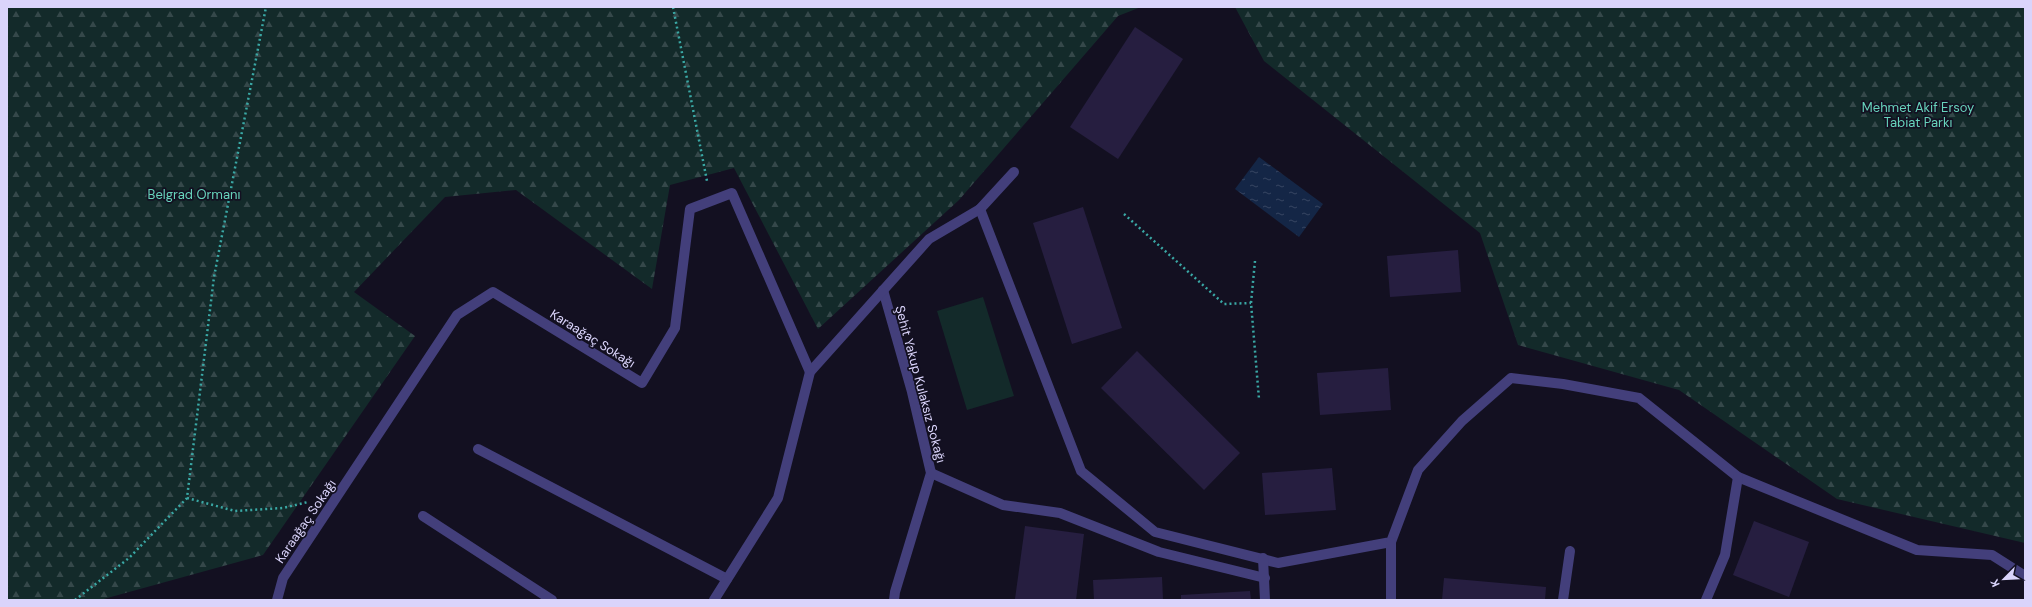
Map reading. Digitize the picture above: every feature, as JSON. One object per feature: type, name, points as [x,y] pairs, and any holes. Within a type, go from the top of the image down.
[{"type":"street","points":[[714,600],[778,498],[810,372],[929,239],[980,209],[1014,172]]},
{"type":"street","name":"Karaağaç Sokağı","points":[[278,600],[283,578],[457,315],[493,292],[642,383],[675,328],[690,209],[732,193],[810,372]]},
{"type":"street","points":[[980,209],[1081,471],[1155,532],[1278,562],[1391,542]]},
{"type":"street","name":"Şehit Yakup Kulaksız Sokağı","points":[[883,290],[912,392],[931,473],[895,592],[894,600]]},
{"type":"street","points":[[1391,600],[1391,542],[1418,470],[1462,421],[1511,378],[1563,384],[1639,398],[1738,477],[1918,550],[1992,555],[2025,576]]},
{"type":"street","points":[[478,449],[727,579]]},
{"type":"street","points":[[931,473],[1003,505],[1060,513],[1159,552],[1265,578]]},
{"type":"street","points":[[1706,600],[1725,555],[1738,477]]},
{"type":"street","points":[[423,516],[552,600]]},
{"type":"street","points":[[1563,600],[1570,551]]},
{"type":"street","points":[[1263,558],[1265,600]]},
{"type":"path","points":[[75,600],[129,558],[187,498],[214,277],[266,7]]},
{"type":"path","points":[[673,7],[711,201]]},
{"type":"path","points":[[1124,214],[1224,304],[1251,303]]},
{"type":"path","points":[[1255,261],[1251,303],[1259,399]]},
{"type":"path","points":[[187,498],[235,512],[283,508],[338,495]]},
{"type":"green space","name":"Belgrad Ormanı","points":[[7,7],[1141,7],[1118,16],[959,200],[818,329],[734,168],[670,185],[652,289],[516,190],[445,197],[354,292],[415,336],[263,555],[100,600],[7,600]]},
{"type":"green space","name":"Mehmet Akif Ersoy Tabiat Parkı","points":[[1235,7],[2025,7],[2025,543],[1837,499],[1679,390],[1518,345],[1480,233],[1264,61]]},
{"type":"green space","points":[[983,297],[1014,396],[967,410],[937,311]]},
{"type":"water","points":[[1259,157],[1323,204],[1299,237],[1235,189]]},
{"type":"building","points":[[1135,27],[1183,59],[1118,159],[1070,127]]},
{"type":"building","points":[[1083,207],[1122,328],[1072,344],[1033,223]]},
{"type":"building","points":[[1458,250],[1461,292],[1390,297],[1387,256]]},
{"type":"building","points":[[1137,351],[1240,453],[1204,490],[1101,388]]},
{"type":"building","points":[[1388,368],[1391,410],[1320,415],[1317,373]]},
{"type":"building","points":[[1332,468],[1336,510],[1265,515],[1262,473]]},
{"type":"building","points":[[1754,521],[1809,542],[1789,597],[1733,575]]},
{"type":"building","points":[[1025,526],[1084,534],[1076,600],[1015,599]]},
{"type":"building","points":[[1162,577],[1163,600],[1094,600],[1093,580]]},
{"type":"building","points":[[1444,578],[1546,587],[1545,600],[1442,600]]},
{"type":"building","points":[[1250,591],[1251,600],[1181,600],[1181,595]]}]
